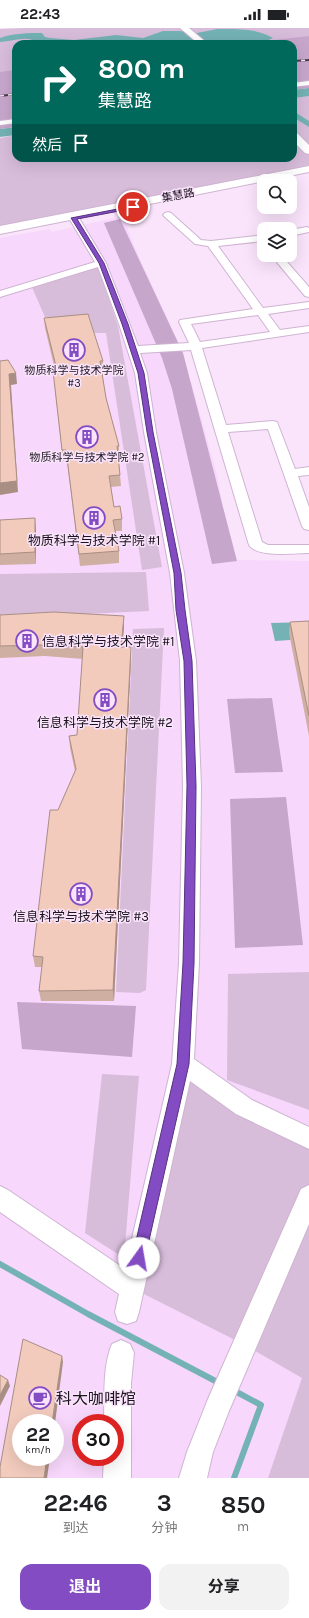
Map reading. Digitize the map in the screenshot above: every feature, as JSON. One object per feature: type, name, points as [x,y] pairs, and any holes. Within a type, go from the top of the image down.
[{"type":"street","points":[[181,31],[187,40]]},
{"type":"street","points":[[181,31],[197,40]]},
{"type":"street","points":[[297,84],[309,82]]},
{"type":"street","points":[[0,123],[12,122]]},
{"type":"street","points":[[297,139],[309,151]]},
{"type":"street","points":[[297,154],[309,166]]},
{"type":"street","name":"集慧路","points":[[0,230],[309,169]]},
{"type":"street","points":[[297,175],[309,173]]},
{"type":"street","name":"集慧路","points":[[0,234],[74,218],[257,183]]},
{"type":"street","points":[[168,215],[198,242],[211,244],[257,240]]},
{"type":"street","points":[[74,218],[101,263],[134,350],[141,373],[150,432],[177,573],[180,610],[188,661],[192,786],[188,963],[183,1064],[127,1312]]},
{"type":"street","points":[[297,232],[308,230]]},
{"type":"street","points":[[211,244],[277,334]]},
{"type":"street","points":[[282,262],[309,294]]},
{"type":"street","points":[[0,294],[101,263]]},
{"type":"street","points":[[309,305],[184,322],[196,346],[256,544],[266,549],[309,549]]},
{"type":"street","points":[[134,350],[196,346],[309,329]]},
{"type":"street","points":[[220,429],[273,425],[309,526]]},
{"type":"street","points":[[290,473],[309,471]]},
{"type":"street","points":[[183,1064],[244,1107],[309,1138]]},
{"type":"street","points":[[193,1478],[200,1452],[230,1377],[309,1197]]},
{"type":"street","points":[[0,1198],[132,1288]]},
{"type":"street","points":[[117,1478],[118,1383],[121,1353]]},
{"type":"shaded area","points":[[309,28],[309,50],[297,46],[297,40],[12,40],[12,82],[0,84],[0,29]]},
{"type":"shaded area","points":[[217,29],[238,29],[260,32],[273,38],[268,40],[74,40],[116,35],[143,38],[163,31],[181,31],[192,34]]},
{"type":"shaded area","points":[[26,33],[42,33],[45,37],[74,40],[21,39],[0,42],[0,38]]},
{"type":"shaded area","points":[[309,36],[309,88],[297,90],[297,40],[274,40]]},
{"type":"shaded area","points":[[12,70],[12,128],[0,129],[0,72]]},
{"type":"shaded area","points":[[309,92],[309,165],[268,174],[257,174],[257,177],[115,208],[0,230],[0,138],[12,136],[12,162],[297,162],[297,94]]},
{"type":"shaded area","points":[[123,216],[134,246],[183,353],[217,475],[229,539],[236,560],[309,561],[309,1478],[0,1478],[0,238],[49,229],[52,232]]},
{"type":"shaded area","points":[[120,219],[183,353],[237,561],[212,564],[172,389],[162,358],[104,223]]},
{"type":"shaded area","points":[[98,267],[118,326],[162,567],[142,570],[106,333],[91,333],[87,318],[45,317],[31,285]]},
{"type":"shaded area","points":[[146,572],[149,611],[0,618],[0,574]]},
{"type":"shaded area","points":[[309,622],[290,640],[275,641],[271,623]]},
{"type":"shaded area","points":[[164,628],[146,990],[140,993],[116,992],[133,629]]},
{"type":"shaded area","points":[[272,698],[283,772],[235,773],[227,699]]},
{"type":"shaded area","points":[[286,797],[303,945],[235,948],[230,799]]},
{"type":"shaded area","points":[[309,972],[309,1110],[227,1080],[228,974]]},
{"type":"shaded area","points":[[17,1002],[136,1006],[132,1057],[22,1049]]},
{"type":"shaded area","points":[[183,1064],[309,1138],[309,1478],[268,1478],[302,1378],[245,1345],[132,1288]]},
{"type":"shaded area","points":[[102,1074],[139,1076],[124,1258],[85,1233]]},
{"type":"building","points":[[88,314],[103,361],[100,361],[106,398],[119,446],[117,446],[120,475],[109,476],[114,507],[120,506],[122,519],[113,520],[119,551],[79,554],[66,450],[62,450],[53,371],[57,370],[44,318]]},
{"type":"building","points":[[8,360],[16,373],[9,374],[17,481],[0,483],[0,361]]},
{"type":"building","points":[[35,518],[35,552],[0,554],[0,520]]},
{"type":"building","points":[[54,612],[124,616],[121,647],[131,647],[113,990],[39,991],[43,957],[33,956],[50,810],[58,810],[76,769],[69,736],[77,735],[83,647],[44,645],[0,646],[0,615]]},
{"type":"building","points":[[309,621],[309,716],[290,622]]},
{"type":"building","points":[[23,1339],[62,1356],[53,1414],[12,1414],[12,1466],[46,1466],[44,1478],[0,1478],[0,1467]]},
{"type":"building","points":[[0,1375],[8,1380],[0,1395]]},
{"type":"waterway","points":[[297,94],[309,92]]},
{"type":"waterway","points":[[297,116],[309,125]]},
{"type":"waterway","points":[[0,133],[12,132]]},
{"type":"waterway","points":[[0,1264],[88,1314],[221,1384]]},
{"type":"waterway","points":[[233,1390],[261,1405],[234,1478]]},
{"type":"railway","points":[[297,61],[309,60]]},
{"type":"railway","points":[[0,96],[12,94]]},
{"type":"place","name":"物质科学与技术学院 #3","points":[[74,350]]},
{"type":"place","name":"物质科学与技术学院 #2","points":[[87,437]]},
{"type":"place","name":"物质科学与技术学院 #1","points":[[94,518]]},
{"type":"place","name":"信息科学与技术学院 #1","points":[[27,641]]},
{"type":"place","name":"信息科学与技术学院 #2","points":[[105,700]]},
{"type":"place","name":"信息科学与技术学院 #3","points":[[81,894]]},
{"type":"place","name":"科大咖啡馆","points":[[40,1398]]},
{"type":"route","points":[[133,207],[74,218],[101,263],[125,324],[141,373],[150,432],[177,573],[180,610],[188,661],[192,786],[188,963],[183,1064],[139,1258]]}]
